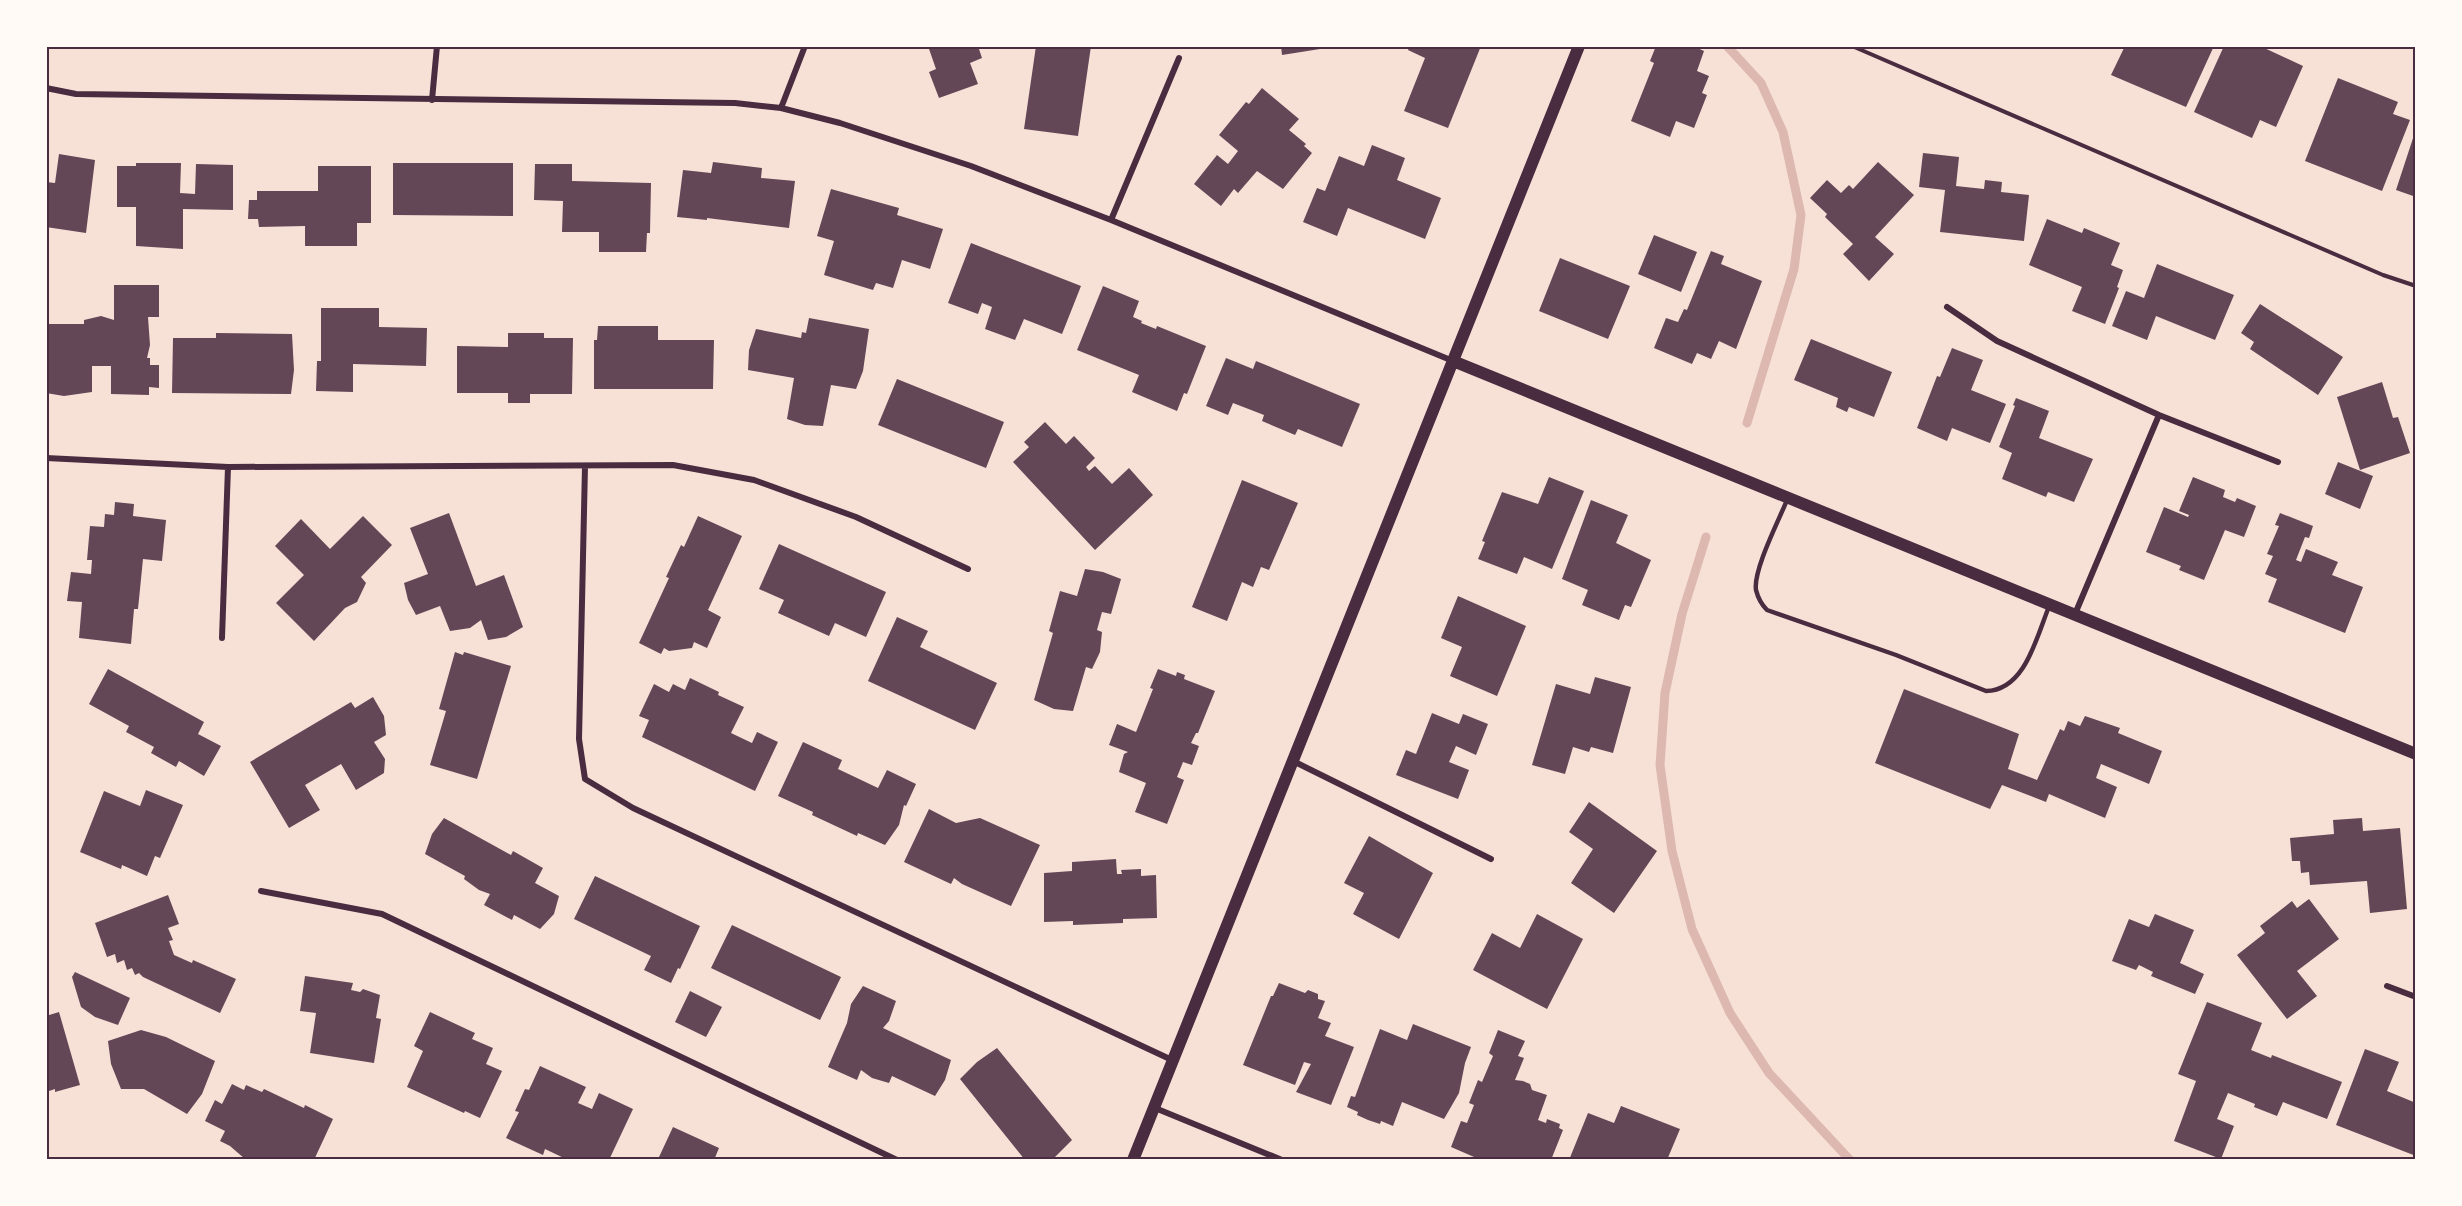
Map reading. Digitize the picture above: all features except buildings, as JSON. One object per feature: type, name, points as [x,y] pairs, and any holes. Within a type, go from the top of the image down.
[{"type":"main road","points":[[1133,1160],[1580,46]]},
{"type":"main road","points":[[1453,361],[2415,754]]},
{"type":"street","points":[[432,99],[437,46]]},
{"type":"street","points":[[781,108],[805,46]]},
{"type":"street","points":[[1110,220],[1179,58]]},
{"type":"street","points":[[46,88],[76,94],[735,104],[781,108],[840,123],[971,165],[1453,361]]},
{"type":"street","points":[[1947,307],[1997,341],[2159,415],[2278,462]]},
{"type":"street","points":[[2075,614],[2159,415]]},
{"type":"street","points":[[46,458],[228,467],[673,465],[754,480],[856,517],[968,569]]},
{"type":"street","points":[[585,466],[579,740],[585,779],[633,808],[1172,1060]]},
{"type":"street","points":[[222,638],[228,467]]},
{"type":"street","points":[[1293,761],[1491,859]]},
{"type":"street","points":[[261,891],[382,914],[897,1160]]},
{"type":"street","points":[[2387,986],[2415,997]]},
{"type":"street","points":[[1154,1107],[1282,1160]]},
{"type":"lane","points":[[1788,497],[1759,569],[1756,587],[1760,603],[1767,610],[1896,655],[1986,692],[1998,691],[2023,670],[2050,604]]},
{"type":"path","points":[[1852,46],[2383,275],[2415,286]]},
{"type":"waterway","points":[[1727,46],[1761,83],[1783,132],[1801,215],[1794,269],[1747,423]]},
{"type":"waterway","points":[[1706,537],[1682,614],[1665,693],[1660,765],[1672,851],[1692,929],[1730,1013],[1769,1073],[1850,1160]]}]
